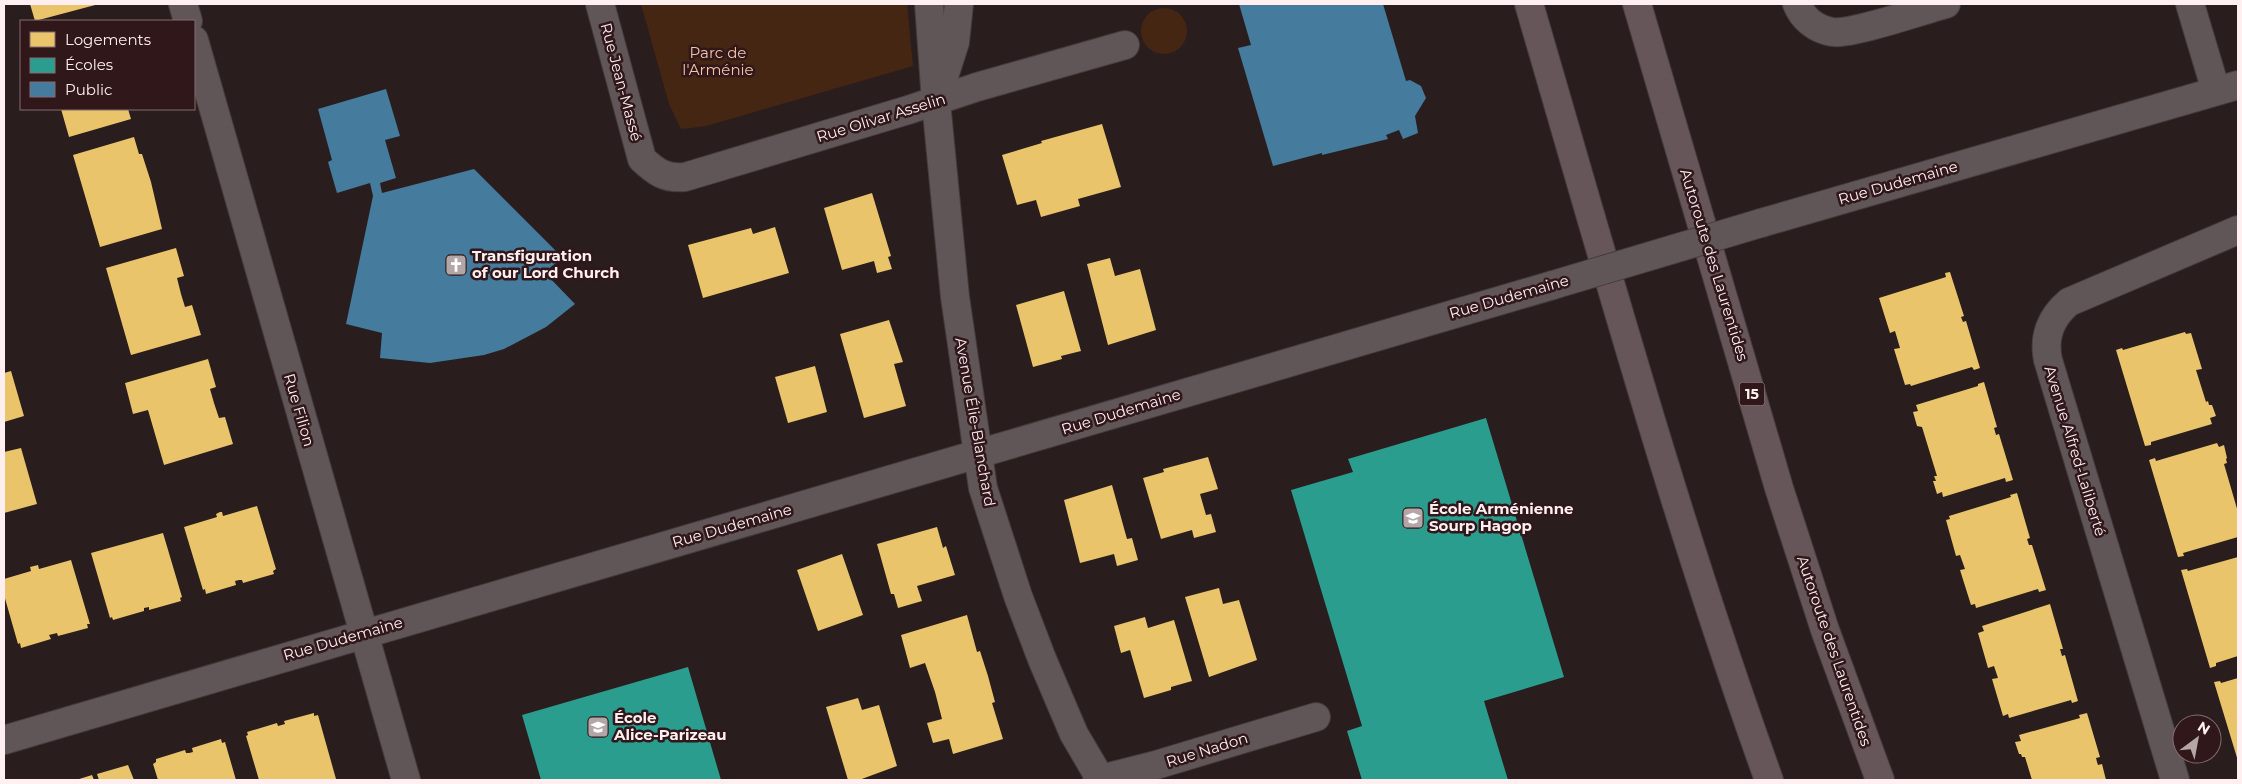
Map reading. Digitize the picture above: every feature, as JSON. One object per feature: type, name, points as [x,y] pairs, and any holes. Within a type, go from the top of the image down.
[{"type":"highway","points":[[1529,4],[1691,553],[1739,697],[1770,780]]},
{"type":"highway","name":"Autoroute des Laurentides","points":[[1637,4],[1779,488],[1825,630],[1880,780]]},
{"type":"street","points":[[183,4],[188,20]]},
{"type":"street","name":"Rue Jean-Massé","points":[[600,4],[642,159]]},
{"type":"street","name":"Avenue Élie-Blanchard","points":[[929,4],[936,102],[955,298],[986,502],[1018,596],[1074,734],[1099,780]]},
{"type":"street","name":"Avenue Élie-Blanchard","points":[[936,102],[955,42],[958,4]]},
{"type":"street","points":[[1797,4],[1809,22],[1821,29],[1842,32],[1946,4]]},
{"type":"street","points":[[2190,4],[2227,88]]},
{"type":"street","name":"Rue Filion","points":[[195,44],[406,780]]},
{"type":"street","name":"Rue Olivar Asselin","points":[[642,159],[664,177],[685,177],[936,102],[977,87],[1125,45]]},
{"type":"street","name":"Rue Dudemaine","points":[[4,740],[1761,223],[2227,88]]},
{"type":"street","name":"Avenue Alfred-Laliberté","points":[[2175,780],[2048,360],[2046,342],[2048,332],[2056,315],[2069,302],[2238,230]]},
{"type":"street","name":"Rue Nadon","points":[[1099,780],[1316,717]]},
{"type":"green space","name":"Parc de l'Arménie","points":[[641,4],[907,4],[913,66],[706,126],[681,129],[669,104]]},
{"type":"green space","points":[[1164,8],[1177,12],[1183,18],[1187,31],[1183,44],[1177,50],[1164,54],[1151,50],[1145,44],[1141,31],[1145,18],[1151,12]]},
{"type":"building: Logements","points":[[30,4],[99,4],[39,20],[35,20]]},
{"type":"building: Logements","points":[[61,110],[128,110],[131,119],[69,137]]},
{"type":"building: Logements","points":[[1102,124],[1121,187],[1078,199],[1080,206],[1041,217],[1036,200],[1017,205],[1002,155],[1042,143],[1041,141]]},
{"type":"building: Logements","points":[[134,137],[151,182],[162,229],[100,247],[73,155]]},
{"type":"building: Logements","points":[[872,193],[891,256],[888,257],[892,269],[877,273],[874,261],[842,270],[824,208]]},
{"type":"building: Logements","points":[[775,227],[789,273],[703,298],[688,245],[751,228],[753,234]]},
{"type":"building: Logements","points":[[176,248],[184,276],[177,278],[181,294],[185,307],[192,305],[201,335],[131,355],[106,268]]},
{"type":"building: Logements","points":[[1110,258],[1115,276],[1140,269],[1156,330],[1108,345],[1087,264]]},
{"type":"building: Logements","points":[[1950,272],[1964,316],[1961,317],[1963,322],[1966,321],[1980,368],[1974,370],[1972,367],[1911,386],[1910,384],[1905,385],[1894,349],[1900,348],[1895,331],[1890,333],[1879,298],[1946,277],[1945,273]]},
{"type":"building: Logements","points":[[1064,291],[1081,351],[1061,356],[1062,359],[1033,367],[1016,305]]},
{"type":"building: Logements","points":[[889,320],[903,362],[894,364],[906,406],[864,418],[840,334]]},
{"type":"building: Logements","points":[[2185,332],[2186,334],[2191,333],[2202,369],[2196,370],[2206,402],[2208,401],[2209,405],[2212,405],[2216,416],[2210,418],[2212,424],[2151,442],[2151,445],[2145,446],[2116,350],[2122,348],[2123,350]]},
{"type":"building: Logements","points":[[208,359],[216,387],[210,389],[214,403],[219,418],[225,417],[233,444],[164,465],[148,410],[133,414],[125,383]]},
{"type":"building: Logements","points":[[815,366],[827,412],[788,423],[775,377]]},
{"type":"building: Logements","points":[[11,371],[24,416],[4,422],[4,373]]},
{"type":"building: Logements","points":[[1984,382],[1997,427],[1994,428],[1996,435],[1999,434],[2013,480],[2006,482],[2005,478],[1943,497],[1942,492],[1937,494],[1933,481],[1936,481],[1934,476],[1937,476],[1922,427],[1917,426],[1913,412],[1918,411],[1916,405],[1978,386],[1978,384]]},
{"type":"building: Logements","points":[[2217,443],[2219,447],[2224,445],[2227,458],[2227,463],[2224,464],[2238,512],[2238,537],[2183,553],[2184,556],[2178,557],[2149,460],[2155,458],[2156,461]]},
{"type":"building: Logements","points":[[21,448],[37,504],[4,513],[4,452]]},
{"type":"building: Logements","points":[[1208,457],[1218,489],[1200,494],[1206,515],[1211,514],[1216,532],[1194,538],[1192,530],[1161,539],[1143,478],[1164,472],[1163,469]]},
{"type":"building: Logements","points":[[1112,485],[1127,539],[1132,538],[1138,560],[1117,566],[1114,554],[1080,563],[1064,500]]},
{"type":"building: Logements","points":[[2017,493],[2030,538],[2027,539],[2029,545],[2032,545],[2046,590],[2039,592],[2038,589],[1976,608],[1975,604],[1971,605],[1960,570],[1965,569],[1960,555],[1956,556],[1946,520],[1950,519],[1949,516],[2011,497],[2010,495]]},
{"type":"building: Logements","points":[[257,506],[276,569],[273,571],[274,574],[243,583],[242,580],[235,581],[236,585],[206,594],[205,589],[203,590],[184,527],[217,517],[216,514],[220,512],[222,512],[223,516]]},
{"type":"building: Logements","points":[[937,527],[943,548],[946,546],[955,575],[917,586],[922,601],[898,608],[894,594],[891,594],[877,544]]},
{"type":"building: Logements","points":[[163,533],[182,597],[180,598],[181,601],[149,610],[149,607],[144,608],[144,611],[113,620],[112,617],[110,618],[91,553]]},
{"type":"building: Logements","points":[[842,554],[863,615],[818,631],[797,570]]},
{"type":"building: Logements","points":[[2238,557],[2238,656],[2216,663],[2216,666],[2210,668],[2181,570],[2187,569],[2188,571]]},
{"type":"building: Logements","points":[[71,560],[90,624],[87,624],[88,628],[58,636],[57,633],[49,635],[51,639],[21,648],[20,643],[18,644],[4,595],[4,579],[31,571],[30,567],[38,565],[39,569]]},
{"type":"building: Logements","points":[[1219,588],[1223,604],[1239,600],[1257,660],[1209,677],[1185,597]]},
{"type":"building: Logements","points":[[2050,604],[2063,649],[2060,649],[2062,656],[2065,655],[2078,701],[2072,703],[2071,700],[2009,718],[2008,714],[2003,716],[1992,679],[1998,678],[1994,666],[1988,668],[1978,633],[1984,631],[1982,626]]},
{"type":"building: Logements","points":[[967,615],[977,652],[980,651],[988,676],[995,702],[992,703],[1003,739],[953,754],[949,739],[933,743],[927,723],[942,719],[935,692],[925,663],[910,668],[901,635]]},
{"type":"building: Logements","points":[[1145,617],[1148,628],[1174,620],[1192,681],[1144,698],[1130,650],[1121,653],[1114,626]]},
{"type":"building: Logements","points":[[2238,678],[2238,761],[2214,682],[2220,681],[2221,683]]},
{"type":"building: Logements","points":[[858,698],[862,710],[879,705],[897,766],[859,780],[848,780],[826,707]]},
{"type":"building: Logements","points":[[314,713],[314,716],[318,715],[336,779],[259,780],[246,736],[248,735],[247,732],[277,723],[278,726],[285,724],[284,721]]},
{"type":"building: Logements","points":[[2087,713],[2100,757],[2096,758],[2097,762],[2098,765],[2102,764],[2106,780],[2032,780],[2025,757],[2019,754],[2015,742],[2021,741],[2019,735],[2080,718],[2079,715]]},
{"type":"building: Logements","points":[[221,739],[222,743],[225,742],[236,780],[158,780],[153,764],[156,762],[156,759],[185,750],[186,753],[193,752],[192,748]]},
{"type":"building: Logements","points":[[128,765],[134,780],[99,780],[97,774]]},
{"type":"building: Logements","points":[[92,775],[94,780],[76,780]]},
{"type":"building: Écoles","points":[[1486,418],[1564,677],[1484,701],[1508,780],[1362,780],[1347,731],[1362,726],[1291,490],[1353,472],[1348,459]]},
{"type":"building: Écoles","points":[[688,667],[721,780],[541,780],[522,715]]},
{"type":"building: Public","points":[[1239,4],[1383,4],[1406,81],[1410,80],[1421,86],[1426,98],[1415,116],[1418,133],[1403,139],[1399,130],[1386,135],[1388,139],[1273,166],[1238,48],[1251,45]]},
{"type":"building: Public","name":"Transfiguration of our Lord Church","points":[[386,89],[400,136],[385,140],[396,178],[380,183],[382,193],[474,169],[563,258],[544,272],[575,304],[546,327],[504,349],[484,355],[430,363],[380,358],[382,333],[346,324],[373,196],[370,183],[337,193],[328,162],[332,160],[318,109]]},
{"type":"place","name":"Transfiguration of our Lord Church","points":[[456,265]]},
{"type":"place","name":"École Arménienne Sourp Hagop","points":[[1413,518]]},
{"type":"place","name":"École Alice-Parizeau","points":[[598,727]]}]
